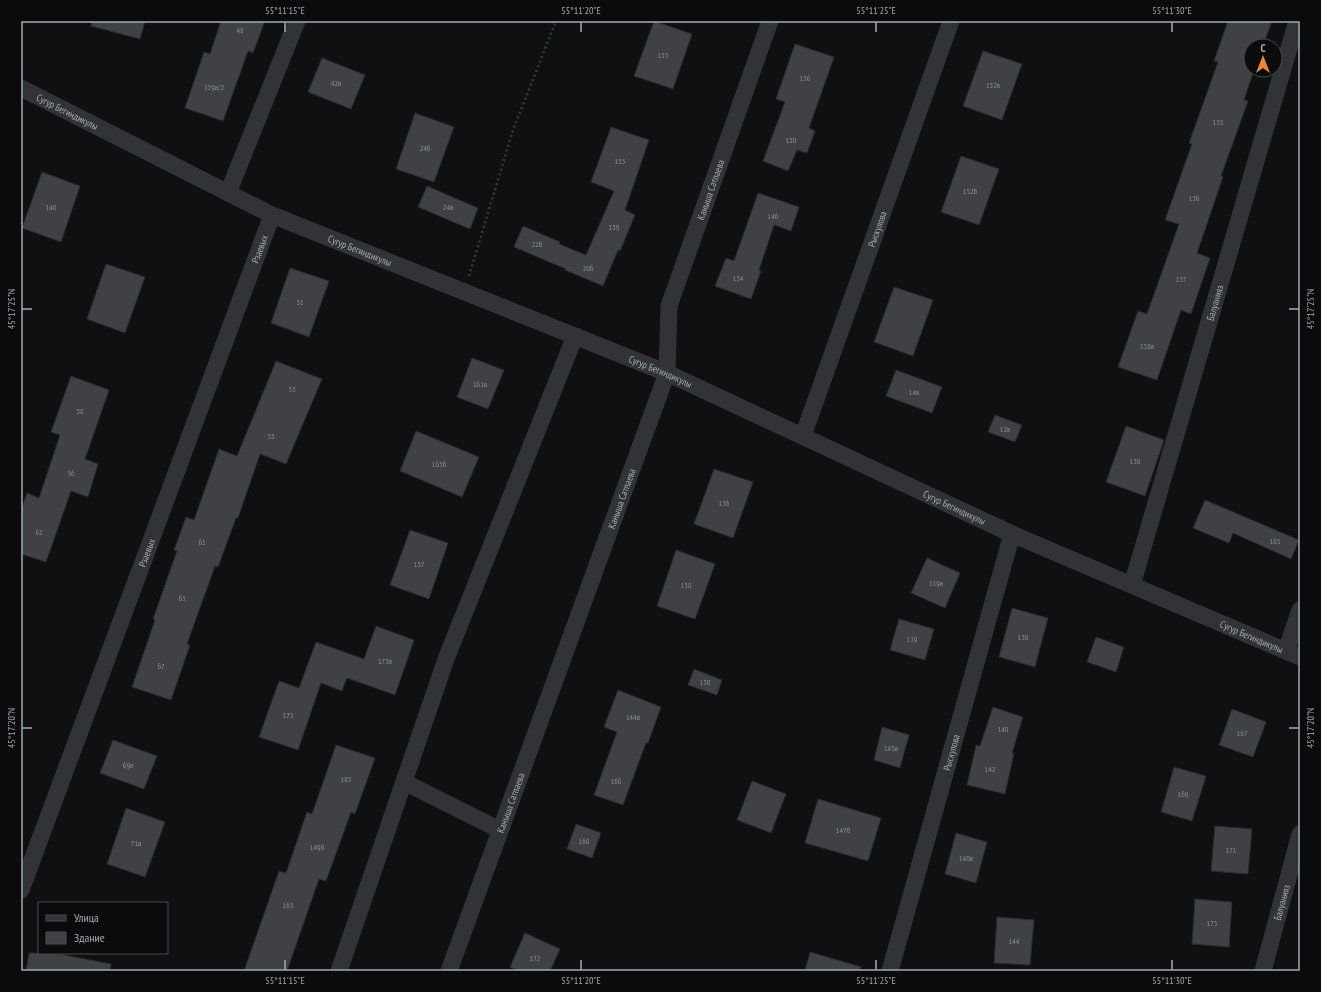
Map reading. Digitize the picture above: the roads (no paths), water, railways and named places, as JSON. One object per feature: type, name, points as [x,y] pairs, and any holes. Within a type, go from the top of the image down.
[{"type":"street","points":[[228,193],[297,21]]},
{"type":"street","name":"Каныша Сатпаева","points":[[449,971],[667,373],[670,306],[770,21]]},
{"type":"street","name":"Рыскулова","points":[[803,436],[951,21]]},
{"type":"street","name":"Балуанияз","points":[[1132,585],[1297,21]]},
{"type":"street","name":"Сугур Бегиндикулы","points":[[21,88],[272,215],[667,373],[1012,534],[1293,654]]},
{"type":"street","name":"Рзаевых","points":[[21,890],[272,215]]},
{"type":"street","points":[[339,971],[446,659],[574,336]]},
{"type":"street","name":"Рыскулова","points":[[890,971],[1012,534]]},
{"type":"street","points":[[1293,654],[1300,610]]},
{"type":"street","points":[[404,782],[500,830]]},
{"type":"street","name":"Балуанияз","points":[[1262,971],[1300,834]]}]
